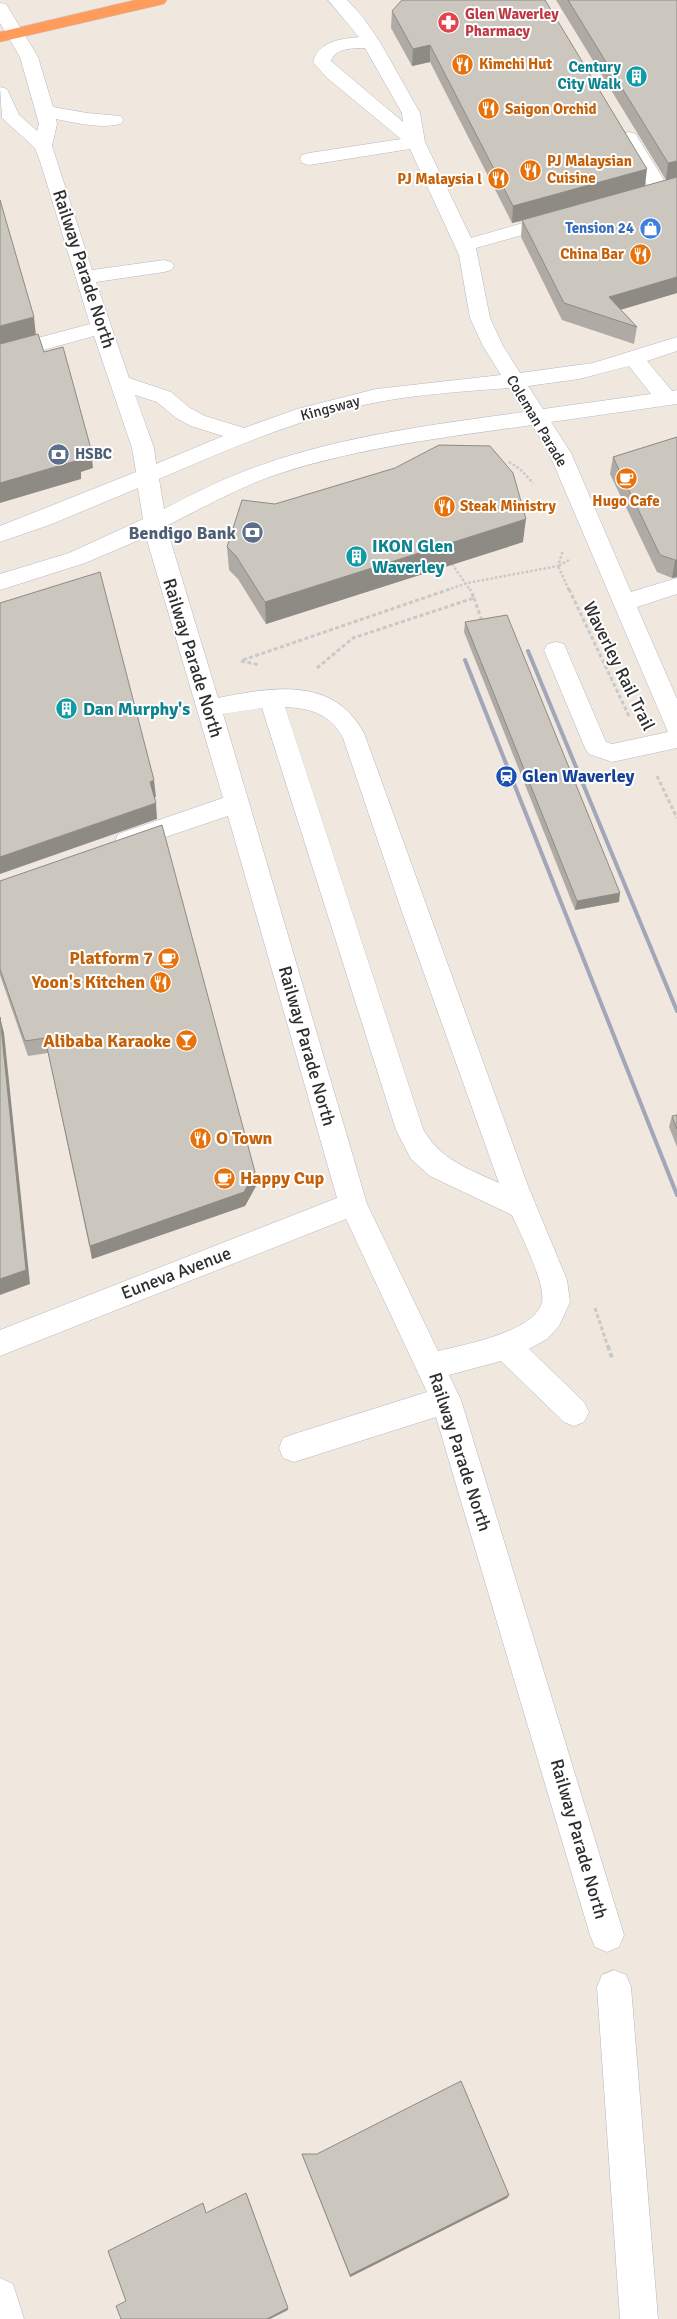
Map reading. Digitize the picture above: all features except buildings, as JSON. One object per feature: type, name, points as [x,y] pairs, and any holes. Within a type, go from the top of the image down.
[{"type":"highway","points":[[8,36],[158,0]]},
{"type":"street","name":"Coleman Parade","points":[[344,3],[371,42],[411,112],[416,142],[466,245],[472,266],[477,310],[493,346],[560,453],[677,727]]},
{"type":"street","name":"Railway Parade North","points":[[0,8],[8,36],[32,64],[48,124],[43,146],[84,278],[143,448],[149,476],[154,524],[353,1204],[446,1400],[607,1935]]},
{"type":"street","name":"Coleman Parade","points":[[371,42],[345,44],[331,49],[324,55],[322,62],[332,73],[416,142]]},
{"type":"street","points":[[0,93],[11,118],[43,146]]},
{"type":"street","points":[[44,111],[88,119],[114,120]]},
{"type":"street","points":[[620,124],[659,190]]},
{"type":"street","points":[[309,159],[416,142]]},
{"type":"street","points":[[466,245],[576,214]]},
{"type":"street","points":[[84,278],[164,266]]},
{"type":"street","points":[[0,355],[102,327]]},
{"type":"street","name":"Kingsway","points":[[0,534],[48,518],[243,435],[334,406],[372,397],[470,383],[574,373],[633,358],[677,344]]},
{"type":"street","points":[[633,358],[672,398]]},
{"type":"street","points":[[122,383],[164,397],[183,413],[198,420],[243,435]]},
{"type":"street","points":[[0,582],[77,558],[154,524],[226,487],[271,469],[311,457],[384,440],[672,398]]},
{"type":"street","points":[[623,603],[677,586]]},
{"type":"street","points":[[556,650],[597,748],[612,753],[677,739]]},
{"type":"street","points":[[209,708],[270,697],[321,703],[345,720],[356,741],[410,902],[521,1206],[551,1276],[557,1301],[549,1320],[531,1334],[507,1347],[431,1366]]},
{"type":"street","points":[[270,697],[410,1130],[421,1152],[440,1168],[521,1206]]},
{"type":"street","points":[[103,850],[237,803]]},
{"type":"street","name":"Euneva Avenue","points":[[0,1343],[353,1204]]},
{"type":"street","points":[[507,1347],[574,1412]]},
{"type":"street","points":[[294,1448],[446,1400]]},
{"type":"street","points":[[614,1987],[639,2319]]},
{"type":"street","points":[[0,2297],[5,2319]]},
{"type":"path","points":[[509,462],[532,481],[536,489]]},
{"type":"path","points":[[240,661],[467,583],[558,566],[598,545]]},
{"type":"path","points":[[558,566],[563,550]]},
{"type":"path","points":[[452,564],[467,583],[483,626]]},
{"type":"path","name":"Waverley Rail Trail","points":[[558,566],[677,818]]},
{"type":"path","points":[[311,674],[353,638],[474,598]]},
{"type":"railway","points":[[528,651],[677,1011]]},
{"type":"railway","points":[[465,660],[677,1195]]},
{"type":"place","name":"Glen Waverley Pharmacy","points":[[449,23]]},
{"type":"place","name":"Kimchi Hut","points":[[463,64]]},
{"type":"place","name":"Century City Walk","points":[[637,76]]},
{"type":"place","name":"Saigon Orchid","points":[[489,109]]},
{"type":"place","name":"PJ Malaysian Cuisine","points":[[531,170]]},
{"type":"place","name":"PJ Malaysia l","points":[[498,179]]},
{"type":"place","name":"Tension 24","points":[[650,228]]},
{"type":"place","name":"China Bar","points":[[640,254]]},
{"type":"place","name":"HSBC","points":[[59,454]]},
{"type":"place","name":"Hugo Cafe","points":[[626,478]]},
{"type":"place","name":"Steak Ministry","points":[[444,506]]},
{"type":"place","name":"Bendigo Bank","points":[[252,533]]},
{"type":"place","name":"IKON Glen Waverley","points":[[356,556]]},
{"type":"place","name":"Dan Murphy's","points":[[67,709]]},
{"type":"place","name":"Glen Waverley","points":[[506,776]]},
{"type":"place","name":"Platform 7","points":[[169,958]]},
{"type":"place","name":"Yoon's Kitchen","points":[[161,982]]},
{"type":"place","name":"Alibaba Karaoke","points":[[187,1041]]},
{"type":"place","name":"O Town","points":[[200,1138]]},
{"type":"place","name":"Happy Cup","points":[[224,1178]]}]
